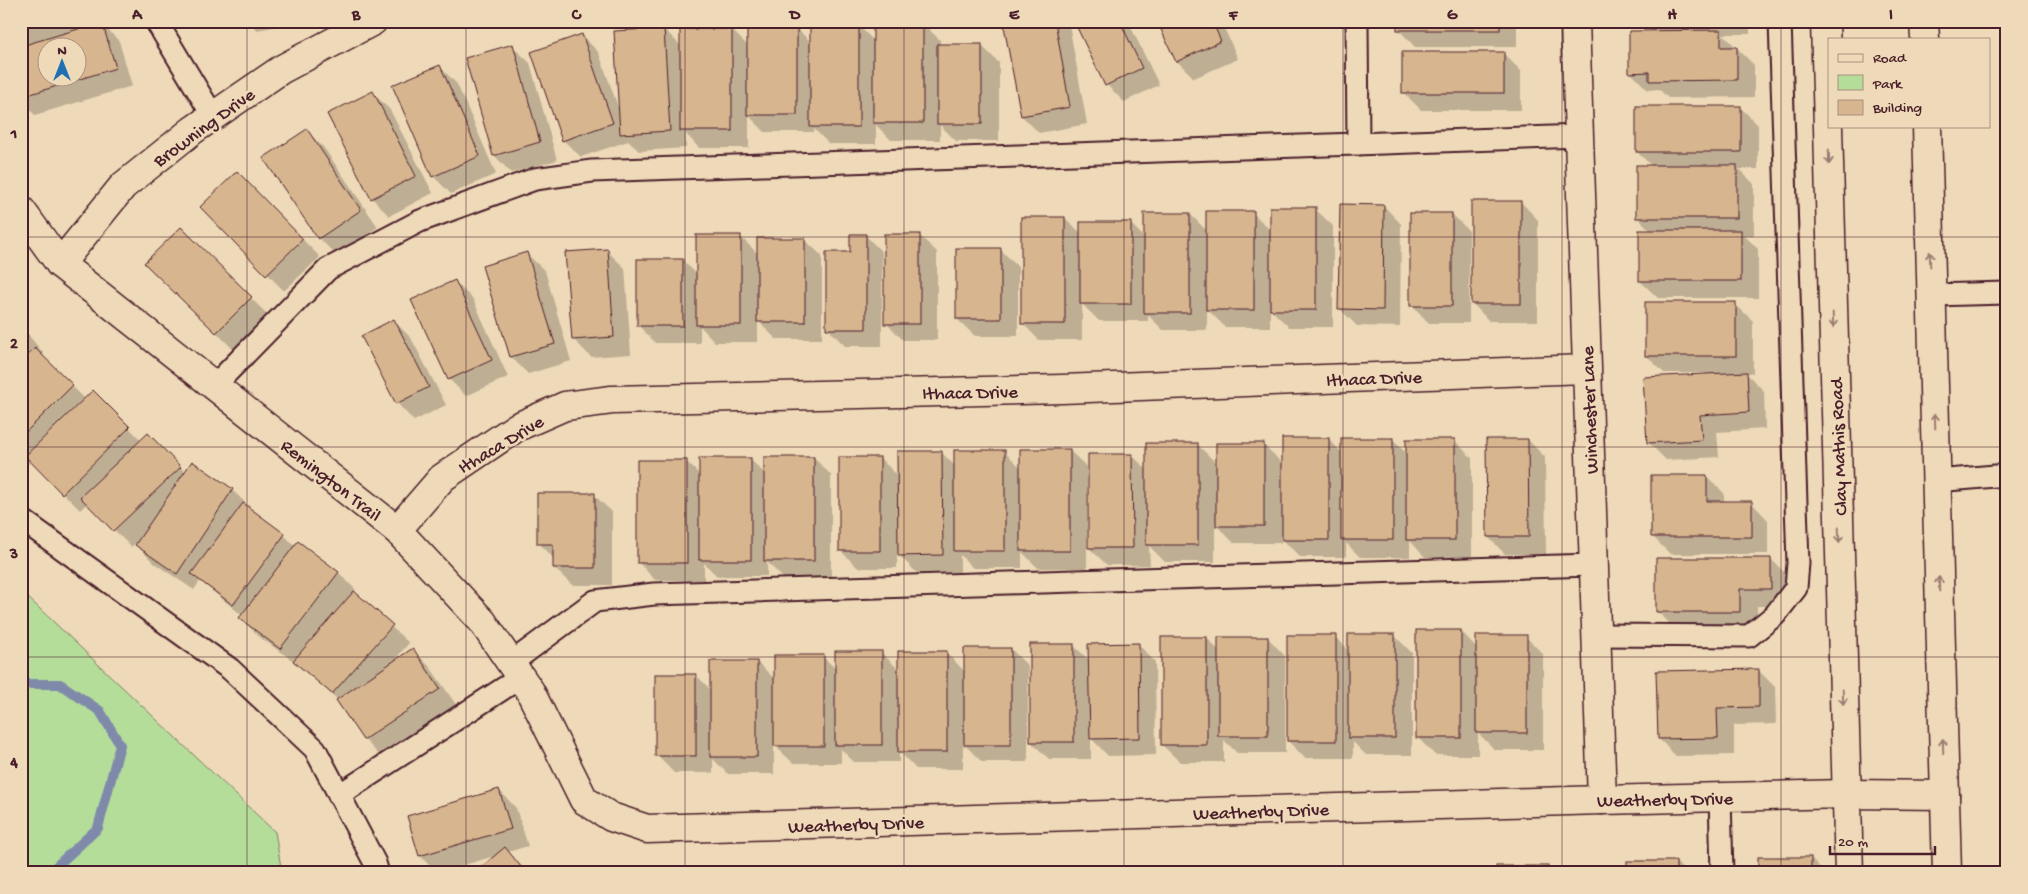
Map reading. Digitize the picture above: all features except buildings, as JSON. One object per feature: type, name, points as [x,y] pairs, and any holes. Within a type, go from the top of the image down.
[{"type":"street","name":"Browning Drive","points":[[60,264],[123,186],[213,116],[282,69],[374,21]]},
{"type":"street","name":"Winchester Lane","points":[[1575,21],[1602,800]]},
{"type":"street","name":"Clay Mathis Road","points":[[1825,21],[1846,794],[1850,873]]},
{"type":"street","points":[[1924,21],[1924,38]]},
{"type":"street","points":[[1927,128],[1947,873]]},
{"type":"street","name":"Remington Trail","points":[[21,210],[60,264],[397,530],[482,621],[516,670],[530,691],[584,800]]},
{"type":"street","name":"Ithaca Drive","points":[[397,530],[442,478],[517,428],[565,406],[612,400],[1062,389],[1586,369]]},
{"type":"street","name":"Weatherby Drive","points":[[584,800],[611,817],[647,829],[1602,800],[1846,794],[1945,795]]},
{"type":"lane","points":[[156,21],[213,116]]},
{"type":"lane","points":[[1357,21],[1358,144]]},
{"type":"lane","points":[[1596,636],[1749,636],[1775,615],[1796,588],[1797,553],[1780,21]]},
{"type":"lane","points":[[214,386],[328,269],[420,221],[535,179],[592,171],[1579,136]]},
{"type":"lane","points":[[1931,296],[2007,293]]},
{"type":"lane","points":[[1936,481],[2007,475]]},
{"type":"lane","points":[[21,519],[230,669],[315,749],[376,863],[378,873]]},
{"type":"lane","points":[[339,795],[516,670],[595,601],[654,594],[1593,565]]},
{"type":"lane","points":[[1720,797],[1722,873]]},
{"type":"green space","points":[[21,591],[275,832],[282,873],[21,873]]},
{"type":"waterway","points":[[21,680],[28,684],[60,684],[100,711],[120,745],[98,828],[49,873]]}]
